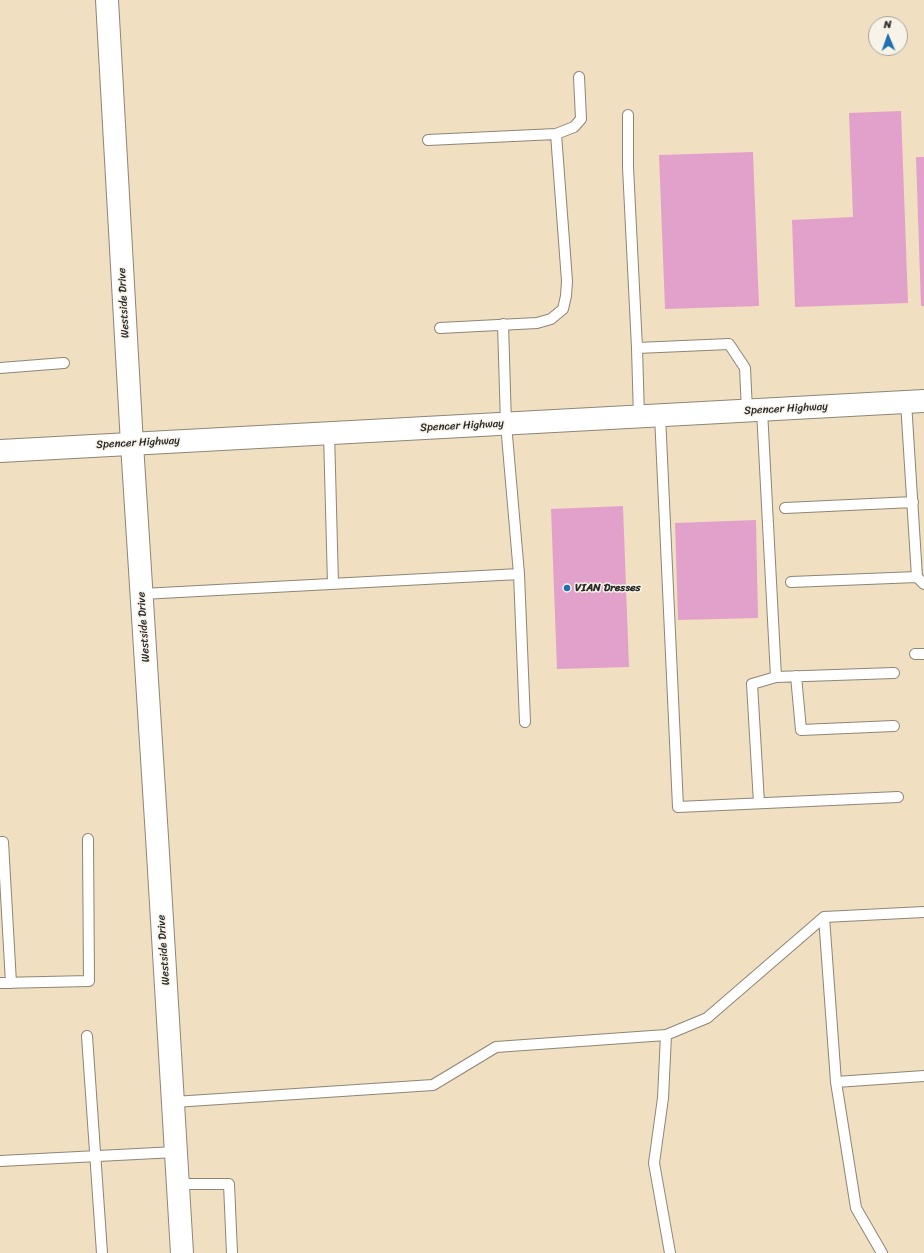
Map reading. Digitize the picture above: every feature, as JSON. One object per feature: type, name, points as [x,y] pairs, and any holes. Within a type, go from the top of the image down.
[{"type":"street","name":"Westside Drive","points":[[107,0],[132,444],[174,1102],[182,1253]]},
{"type":"street","name":"Spencer Highway","points":[[0,451],[915,402]]},
{"type":"lane","points":[[428,140],[556,134],[574,127],[580,119],[579,77]]},
{"type":"lane","points":[[628,115],[628,167],[639,416]]},
{"type":"lane","points":[[440,328],[537,323],[551,319],[563,309],[567,281],[556,134]]},
{"type":"lane","points":[[503,324],[506,424],[519,574],[525,722]]},
{"type":"lane","points":[[637,348],[729,344],[745,368],[754,410],[776,677]]},
{"type":"lane","points":[[0,368],[64,363]]},
{"type":"lane","points":[[791,582],[921,580],[913,505],[915,402]]},
{"type":"lane","points":[[660,415],[678,807],[898,797]]},
{"type":"lane","points":[[329,433],[333,584]]},
{"type":"lane","points":[[785,508],[913,505],[924,508]]},
{"type":"lane","points":[[142,594],[519,574]]},
{"type":"lane","points":[[759,803],[752,684],[776,677],[894,673]]},
{"type":"lane","points":[[796,676],[801,730],[894,726]]},
{"type":"lane","points":[[0,983],[89,981],[88,839]]},
{"type":"lane","points":[[0,842],[3,842],[11,983]]},
{"type":"lane","points":[[174,1102],[433,1085],[496,1047],[666,1035],[707,1018],[824,917],[924,912]]},
{"type":"lane","points":[[824,917],[836,1082],[856,1208],[882,1253]]},
{"type":"lane","points":[[666,1035],[663,1098],[654,1163],[670,1253]]},
{"type":"lane","points":[[87,1036],[102,1253]]},
{"type":"lane","points":[[836,1082],[924,1076]]},
{"type":"lane","points":[[0,1160],[176,1152]]},
{"type":"lane","points":[[178,1184],[229,1184],[232,1253]]},
{"type":"building","points":[[901,111],[908,303],[795,307],[792,220],[853,217],[849,113]]},
{"type":"building","points":[[753,152],[759,306],[665,309],[659,155]]},
{"type":"building","points":[[916,157],[924,157],[924,306],[921,306]]},
{"type":"building","points":[[623,506],[629,667],[557,669],[551,509]]},
{"type":"building","points":[[756,520],[758,618],[678,620],[675,523]]},
{"type":"place","name":"VIAN Dresses","points":[[567,588]]}]
